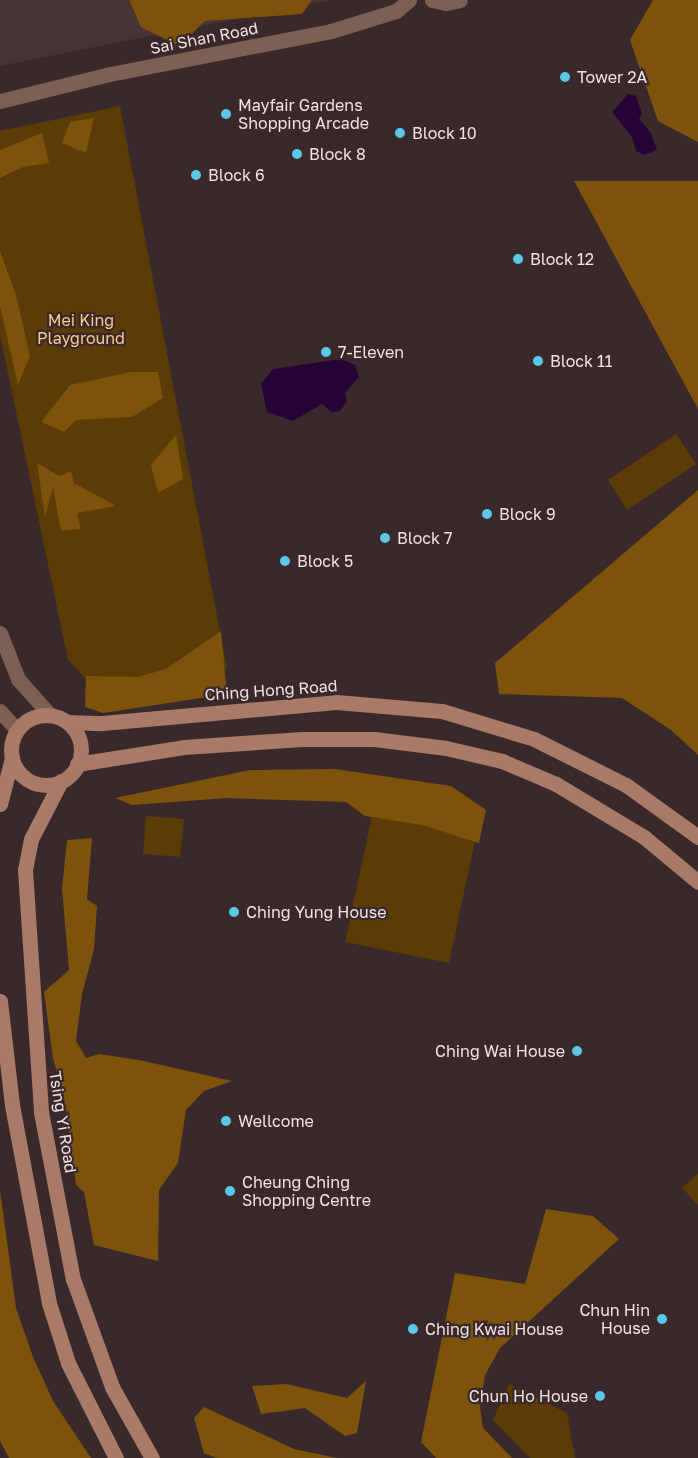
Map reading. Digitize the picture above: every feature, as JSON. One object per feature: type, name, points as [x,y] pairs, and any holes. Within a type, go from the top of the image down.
[{"type":"main road","name":"Ching Hong Road","points":[[67,722],[102,723],[336,702],[442,711],[534,739],[626,785],[698,837]]},
{"type":"main road","points":[[0,804],[17,730],[26,721],[50,715],[67,722],[81,746],[77,765],[61,782],[33,782],[20,773],[12,758]]},
{"type":"main road","points":[[77,765],[184,747],[302,739],[374,739],[446,748],[502,761],[556,784],[644,837],[698,882]]},
{"type":"main road","name":"Tsing Yi Road","points":[[61,782],[31,839],[25,870],[41,1112],[79,1296],[112,1387],[152,1458]]},
{"type":"main road","points":[[0,1001],[12,1105],[49,1303],[68,1363],[116,1458]]},
{"type":"street","name":"Sai Shan Road","points":[[0,101],[110,74],[331,31],[396,11],[410,0]]},
{"type":"street","points":[[432,0],[446,3],[460,0]]},
{"type":"street","points":[[0,633],[18,679],[50,715]]},
{"type":"street","points":[[0,711],[17,730]]},
{"type":"shaded area","points":[[0,0],[331,0],[0,66]]},
{"type":"shaded area","points":[[129,0],[312,0],[302,14],[205,21],[179,46],[141,27]]},
{"type":"shaded area","points":[[653,0],[698,0],[698,142],[658,121],[630,40]]},
{"type":"shaded area","points":[[628,94],[636,96],[642,114],[639,119],[651,133],[657,150],[644,155],[636,151],[632,137],[612,112]]},
{"type":"shaded area","points":[[94,118],[86,153],[62,143],[70,122]]},
{"type":"shaded area","points":[[42,133],[49,163],[23,167],[0,178],[0,150]]},
{"type":"shaded area","points":[[574,181],[698,181],[698,409]]},
{"type":"shaded area","points":[[0,251],[16,295],[30,356],[18,385],[0,306]]},
{"type":"shaded area","points":[[341,359],[355,365],[359,377],[345,393],[347,401],[340,411],[331,412],[322,404],[293,421],[267,412],[261,384],[273,369]]},
{"type":"shaded area","points":[[131,372],[158,372],[163,398],[132,417],[76,420],[64,432],[41,422],[70,385]]},
{"type":"shaded area","points":[[176,435],[183,479],[158,493],[151,465]]},
{"type":"shaded area","points":[[37,463],[59,476],[71,471],[74,483],[116,506],[77,513],[81,529],[61,531],[53,487],[45,517]]},
{"type":"shaded area","points":[[698,490],[698,755],[671,730],[622,698],[499,694],[495,663]]},
{"type":"shaded area","points":[[221,631],[227,694],[103,713],[85,707],[86,676],[138,677],[166,669]]},
{"type":"shaded area","points":[[335,769],[451,786],[486,810],[479,843],[422,825],[365,816],[346,802],[227,798],[132,805],[115,798],[250,770]]},
{"type":"shaded area","points":[[92,838],[87,899],[97,906],[94,949],[82,994],[76,1041],[86,1058],[99,1054],[139,1060],[232,1081],[204,1091],[186,1110],[178,1163],[159,1190],[158,1261],[94,1245],[84,1192],[76,1185],[64,1097],[53,1058],[44,992],[69,970],[62,889],[67,840]]},
{"type":"shaded area","points":[[0,1190],[16,1308],[33,1357],[53,1401],[91,1458],[9,1458],[0,1441]]},
{"type":"shaded area","points":[[546,1209],[593,1216],[619,1239],[500,1348],[485,1375],[480,1407],[483,1428],[512,1458],[436,1458],[421,1442],[455,1273],[525,1284]]},
{"type":"shaded area","points":[[366,1381],[357,1433],[345,1436],[305,1408],[261,1414],[252,1386],[286,1384],[347,1398]]},
{"type":"shaded area","points":[[204,1407],[294,1449],[337,1458],[217,1458],[204,1453],[194,1418]]},
{"type":"green space","name":"Mei King Playground","points":[[120,106],[227,668],[113,686],[87,680],[68,660],[0,335],[0,131]]},
{"type":"green space","points":[[676,434],[696,464],[627,510],[608,480]]},
{"type":"green space","points":[[373,811],[477,832],[449,963],[345,942]]},
{"type":"green space","points":[[146,816],[184,819],[180,857],[143,854]]},
{"type":"green space","points":[[698,1174],[698,1205],[682,1188]]},
{"type":"green space","points":[[509,1384],[567,1413],[575,1458],[530,1458],[493,1420]]},
{"type":"place","name":"Tower 2A","points":[[565,77]]},
{"type":"place","name":"Mayfair Gardens Shopping Arcade","points":[[226,114]]},
{"type":"place","name":"Block 10","points":[[400,133]]},
{"type":"place","name":"Block 8","points":[[297,154]]},
{"type":"place","name":"Block 6","points":[[196,175]]},
{"type":"place","name":"Block 12","points":[[518,259]]},
{"type":"place","name":"7-Eleven","points":[[326,352]]},
{"type":"place","name":"Block 11","points":[[538,361]]},
{"type":"place","name":"Block 9","points":[[487,514]]},
{"type":"place","name":"Block 7","points":[[385,538]]},
{"type":"place","name":"Block 5","points":[[285,561]]},
{"type":"place","name":"Ching Yung House","points":[[234,912]]},
{"type":"place","name":"Ching Wai House","points":[[577,1051]]},
{"type":"place","name":"Wellcome","points":[[226,1121]]},
{"type":"place","name":"Cheung Ching Shopping Centre","points":[[230,1191]]},
{"type":"place","name":"Chun Hin House","points":[[662,1319]]},
{"type":"place","name":"Ching Kwai House","points":[[413,1329]]},
{"type":"place","name":"Chun Ho House","points":[[600,1396]]}]
